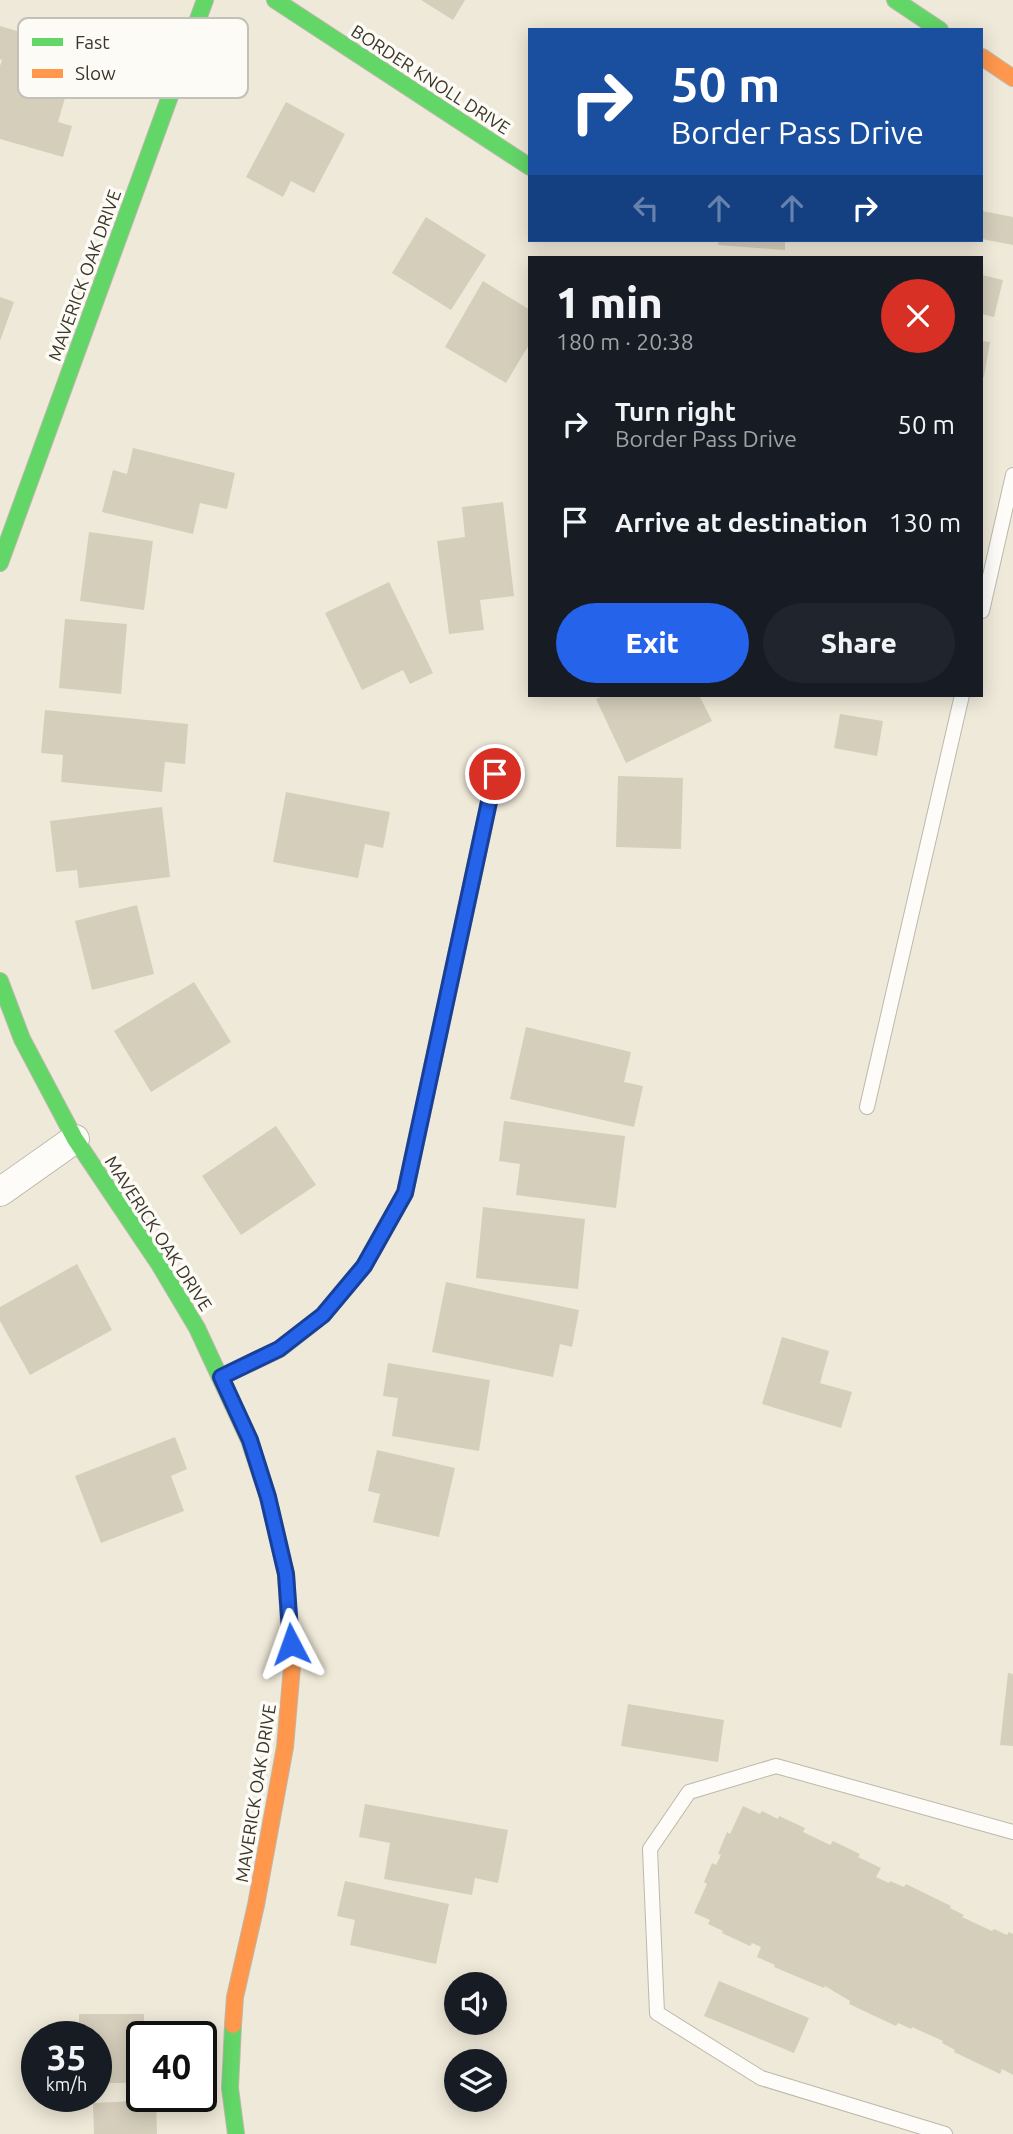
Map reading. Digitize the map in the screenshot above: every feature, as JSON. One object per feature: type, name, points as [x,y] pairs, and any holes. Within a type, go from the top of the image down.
[{"type":"street","name":"MAVERICK OAK DRIVE","points":[[198,18],[205,0]]},
{"type":"street","name":"BORDER KNOLL DRIVE","points":[[275,0],[528,166]]},
{"type":"street","points":[[895,0],[937,28]]},
{"type":"street","points":[[983,58],[1013,78]]},
{"type":"street","name":"MAVERICK OAK DRIVE","points":[[0,563],[169,98]]},
{"type":"street","points":[[221,1377],[279,1349],[323,1315],[364,1266],[405,1193],[495,774]]},
{"type":"street","name":"MAVERICK OAK DRIVE","points":[[0,981],[22,1039],[75,1139],[159,1264],[197,1328],[221,1377],[250,1440],[268,1497],[286,1574],[292,1667],[285,1747],[235,1997],[230,2088],[236,2134]]},
{"type":"street","points":[[0,1192],[75,1139]]},
{"type":"lane","points":[[983,607],[1013,475]]},
{"type":"lane","points":[[867,1107],[962,697]]},
{"type":"lane","points":[[945,2134],[761,2078],[657,2013],[650,1849],[689,1792],[776,1766],[1013,1832]]},
{"type":"building","points":[[421,0],[465,0],[453,20]]},
{"type":"building","points":[[0,26],[18,31],[18,98],[65,98],[58,122],[72,126],[63,157],[0,139]]},
{"type":"building","points":[[286,102],[345,134],[314,193],[291,181],[283,197],[246,177]]},
{"type":"building","points":[[983,211],[1013,217],[1013,245],[983,239]]},
{"type":"building","points":[[426,217],[486,255],[451,310],[392,273]]},
{"type":"building","points":[[719,242],[785,242],[785,250],[718,245]]},
{"type":"building","points":[[983,275],[1003,280],[994,317],[983,314]]},
{"type":"building","points":[[483,281],[528,309],[528,346],[506,383],[445,347]]},
{"type":"building","points":[[0,297],[14,302],[0,341]]},
{"type":"building","points":[[983,341],[990,342],[983,377]]},
{"type":"building","points":[[133,448],[235,473],[227,509],[200,503],[193,534],[102,512],[113,470],[127,474]]},
{"type":"building","points":[[503,502],[514,596],[480,600],[484,630],[449,634],[437,541],[465,537],[462,507]]},
{"type":"building","points":[[89,532],[153,541],[144,610],[80,601]]},
{"type":"building","points":[[389,582],[433,673],[410,684],[403,670],[362,690],[325,613]]},
{"type":"building","points":[[65,619],[127,624],[121,694],[59,688]]},
{"type":"building","points":[[700,697],[712,721],[626,763],[596,699]]},
{"type":"building","points":[[45,710],[188,724],[185,764],[165,762],[162,792],[61,782],[63,755],[41,753]]},
{"type":"building","points":[[840,714],[883,721],[877,756],[834,748]]},
{"type":"building","points":[[618,776],[683,778],[681,849],[616,847]]},
{"type":"building","points":[[286,792],[390,812],[383,848],[365,844],[358,878],[273,862]]},
{"type":"building","points":[[162,807],[170,877],[79,888],[77,870],[56,872],[50,821]]},
{"type":"building","points":[[137,905],[154,974],[92,990],[75,921]]},
{"type":"building","points":[[194,982],[231,1042],[151,1092],[114,1031]]},
{"type":"building","points":[[526,1027],[631,1052],[624,1082],[643,1086],[634,1127],[510,1099]]},
{"type":"building","points":[[504,1121],[625,1136],[616,1208],[516,1195],[520,1164],[499,1161]]},
{"type":"building","points":[[276,1126],[316,1185],[241,1235],[202,1176]]},
{"type":"building","points":[[483,1207],[585,1219],[578,1289],[476,1278]]},
{"type":"building","points":[[77,1264],[112,1330],[30,1375],[0,1321],[0,1307]]},
{"type":"building","points":[[446,1282],[579,1310],[572,1347],[560,1344],[553,1377],[432,1352]]},
{"type":"building","points":[[782,1337],[829,1351],[820,1383],[852,1392],[841,1428],[762,1404]]},
{"type":"building","points":[[388,1363],[490,1380],[479,1451],[392,1436],[398,1398],[383,1396]]},
{"type":"building","points":[[175,1437],[187,1469],[171,1476],[184,1511],[101,1543],[75,1476]]},
{"type":"building","points":[[377,1450],[455,1468],[439,1537],[373,1522],[380,1494],[368,1491]]},
{"type":"building","points":[[1008,1673],[1013,1674],[1013,1746],[1000,1745]]},
{"type":"building","points":[[628,1704],[724,1720],[718,1762],[621,1746]]},
{"type":"building","points":[[365,1804],[508,1830],[498,1883],[475,1878],[472,1895],[384,1879],[390,1843],[359,1837]]},
{"type":"building","points":[[743,1806],[778,1819],[779,1816],[805,1828],[803,1832],[830,1845],[833,1841],[860,1854],[858,1857],[881,1868],[876,1877],[904,1887],[906,1884],[951,1906],[950,1908],[964,1915],[962,1917],[992,1931],[994,1929],[1007,1935],[1009,1932],[1013,1934],[1013,2075],[1002,2069],[1000,2074],[954,2052],[955,2050],[942,2043],[943,2041],[912,2027],[911,2029],[898,2023],[896,2026],[849,2004],[850,2001],[825,1986],[824,1988],[774,1967],[775,1965],[757,1957],[761,1947],[752,1943],[750,1946],[722,1933],[723,1931],[708,1924],[710,1920],[694,1913],[707,1884],[704,1882],[712,1863],[716,1865],[727,1832],[730,1834]]},
{"type":"building","points":[[345,1881],[449,1904],[436,1964],[350,1945],[355,1920],[337,1916]]},
{"type":"building","points":[[719,1981],[809,2018],[794,2053],[704,2016]]},
{"type":"building","points":[[79,2014],[144,2014],[144,2021],[126,2021],[126,2083],[112,2083],[112,2021],[79,2021]]},
{"type":"building","points":[[126,2101],[126,2112],[156,2112],[157,2134],[94,2134],[93,2112],[112,2112],[112,2102]]},
{"type":"traffic: fast","points":[[198,18],[205,0]]},
{"type":"traffic: fast","points":[[275,0],[528,166]]},
{"type":"traffic: fast","points":[[895,0],[937,28]]},
{"type":"traffic: fast","points":[[0,563],[169,98]]},
{"type":"traffic: fast","points":[[221,1377],[280,1349],[323,1315],[364,1266],[405,1193],[495,774]]},
{"type":"traffic: fast","points":[[0,981],[22,1039],[75,1139],[159,1264],[197,1328],[249,1440],[268,1497],[286,1574],[290,1639]]},
{"type":"traffic: fast","points":[[233,2025],[230,2088],[236,2134]]},
{"type":"traffic: slow","points":[[983,58],[1013,78]]},
{"type":"traffic: slow","points":[[233,2025],[235,1997],[256,1905],[285,1747],[292,1667],[290,1639]]},
{"type":"route","points":[[291,1644],[286,1574],[268,1497],[250,1440],[221,1377],[279,1349],[323,1315],[364,1266],[405,1193],[495,774]]}]
